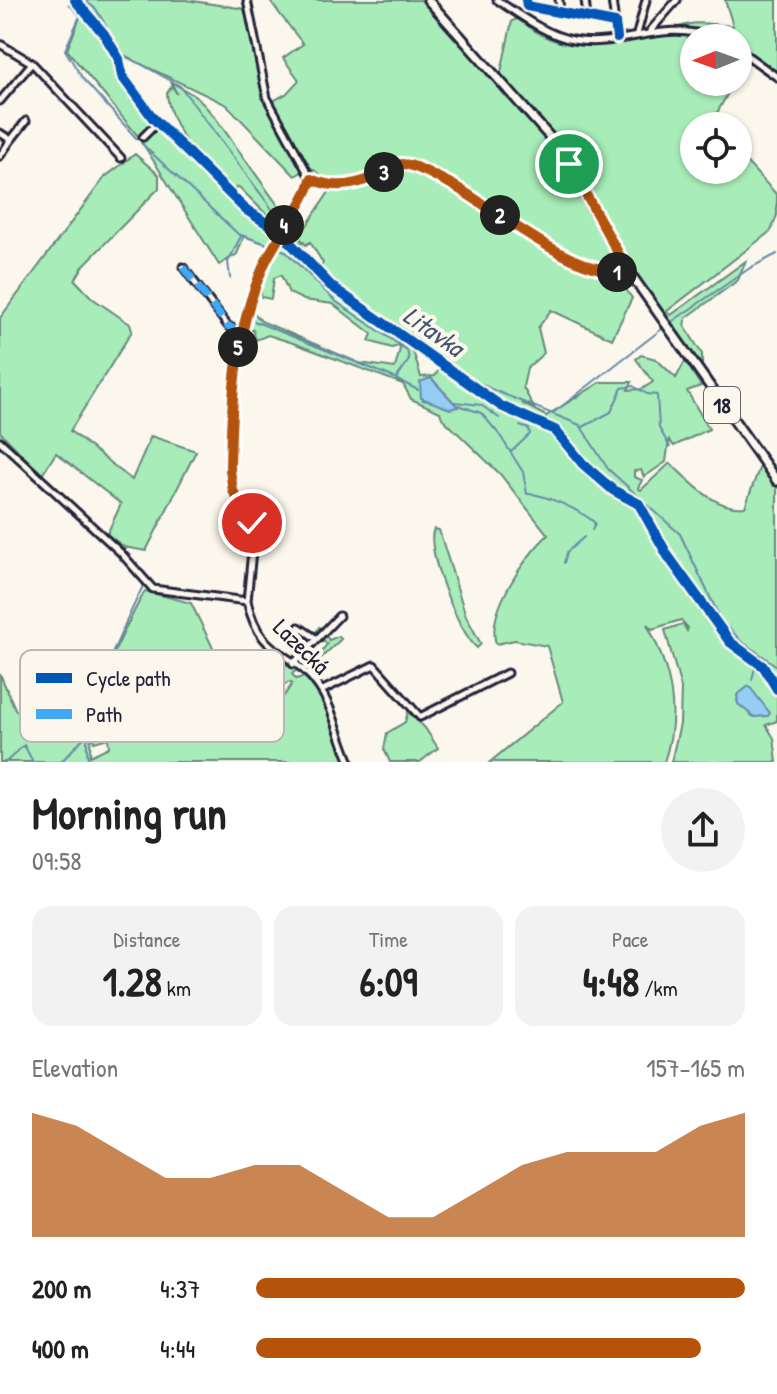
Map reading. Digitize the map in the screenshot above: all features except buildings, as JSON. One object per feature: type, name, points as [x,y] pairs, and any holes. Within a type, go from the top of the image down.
[{"type":"main road","name":"18","points":[[428,0],[556,144],[627,269],[777,481]]},
{"type":"street","points":[[247,0],[267,98],[311,179],[336,187],[361,182],[399,164],[407,165],[447,182],[568,256],[607,272],[627,269]]},
{"type":"street","points":[[497,0],[555,35],[573,40],[680,30]]},
{"type":"street","points":[[559,0],[560,12]]},
{"type":"street","points":[[585,0],[587,17]]},
{"type":"street","points":[[612,0],[617,38]]},
{"type":"street","points":[[637,34],[646,0]]},
{"type":"street","points":[[649,32],[677,0]]},
{"type":"street","points":[[523,14],[527,3],[615,23]]},
{"type":"street","points":[[0,44],[32,63],[121,158]]},
{"type":"street","points":[[752,59],[777,77]]},
{"type":"street","points":[[0,101],[32,63]]},
{"type":"street","points":[[0,156],[26,121]]},
{"type":"street","points":[[143,137],[158,122]]},
{"type":"street","points":[[0,133],[11,140]]},
{"type":"street","points":[[0,441],[121,553],[153,589],[247,601],[254,531],[233,491],[230,470],[240,332],[245,308],[281,230],[311,179]]},
{"type":"street","points":[[281,230],[331,286],[389,328]]},
{"type":"street","points":[[183,267],[228,326],[240,332]]},
{"type":"street","name":"Lazecká","points":[[247,601],[263,638],[277,650]]},
{"type":"street","points":[[293,664],[339,616]]},
{"type":"street","points":[[299,627],[317,639]]},
{"type":"street","name":"Lazecká","points":[[284,656],[321,691],[350,762]]},
{"type":"street","points":[[321,691],[374,665],[420,717],[507,673]]},
{"type":"green space","points":[[87,0],[186,0],[245,9],[266,105],[286,94],[299,80],[283,58],[303,44],[269,0],[421,0],[553,143],[622,267],[603,269],[548,242],[449,181],[405,161],[392,163],[353,181],[329,182],[310,167],[295,176],[227,105],[118,53],[121,75],[152,118],[247,212],[268,225],[301,257],[321,267],[323,263],[310,242],[306,245],[301,239],[304,252],[239,187],[228,190],[198,157],[181,133],[169,107],[167,93],[172,86],[177,94],[171,82],[197,97],[214,116],[300,236],[331,189],[355,186],[400,168],[435,181],[567,261],[622,284],[632,298],[612,339],[551,310],[538,328],[544,353],[527,368],[523,387],[534,408],[522,403],[546,416],[601,382],[632,382],[628,390],[642,389],[653,382],[636,359],[641,355],[656,359],[676,378],[685,361],[701,386],[687,391],[709,429],[674,446],[669,440],[666,462],[644,477],[641,470],[634,471],[634,477],[642,480],[638,488],[641,490],[670,463],[713,500],[734,507],[745,507],[760,466],[777,486],[777,721],[766,725],[774,738],[777,762],[671,762],[680,724],[681,688],[665,630],[683,624],[687,631],[681,620],[652,629],[647,624],[662,658],[671,692],[672,726],[664,762],[490,762],[563,702],[547,646],[515,640],[496,644],[494,631],[510,585],[529,556],[548,535],[500,474],[442,418],[440,412],[411,399],[403,384],[268,335],[256,340],[253,330],[242,330],[239,325],[243,310],[250,308],[261,321],[359,363],[395,368],[401,345],[392,348],[369,341],[372,334],[333,304],[304,300],[289,293],[281,275],[274,278],[271,299],[261,297],[262,269],[273,246],[244,236],[237,254],[219,265],[138,136],[67,50]],"holes":[[[402,336],[441,366],[435,376],[421,377],[414,354]],[[431,378],[458,407],[423,400]],[[749,686],[760,705],[760,716],[751,715],[737,701]]]},
{"type":"green space","points":[[725,0],[777,0],[777,74],[773,79],[752,63],[752,24],[732,24]]},
{"type":"green space","points":[[520,18],[538,33],[558,42],[602,45],[680,27],[680,96],[726,96],[718,112],[680,112],[680,184],[752,184],[752,168],[777,195],[777,215],[771,231],[666,312],[671,315],[746,261],[738,280],[686,318],[684,325],[702,354],[702,366],[729,406],[629,269],[550,132],[502,78],[512,21]]},
{"type":"green space","points":[[135,154],[159,175],[159,188],[84,265],[75,280],[92,298],[130,324],[132,331],[70,431],[132,480],[151,436],[196,451],[146,551],[124,547],[107,534],[121,504],[56,453],[42,475],[0,432],[0,318],[105,177]]},
{"type":"green space","points":[[434,529],[439,530],[466,616],[481,644],[477,648],[461,626],[438,571],[432,539]]},
{"type":"green space","points":[[145,591],[191,603],[214,650],[116,650]]},
{"type":"green space","points":[[319,627],[329,640],[339,636],[341,639],[321,658],[320,668],[307,673],[300,667],[292,674],[296,679],[306,676],[324,701],[349,762],[0,762],[0,674],[16,711],[20,710],[20,742],[90,742],[90,756],[109,747],[108,742],[284,742],[284,696],[292,684],[284,685],[284,664],[291,666],[297,657],[302,660],[308,655],[316,659],[327,644],[324,641],[313,646],[304,645]]},
{"type":"green space","points":[[408,712],[425,728],[438,748],[420,762],[390,762],[384,749],[387,733],[405,722]]},
{"type":"water","points":[[431,378],[458,407],[450,409],[421,398],[420,382]]},
{"type":"water","points":[[749,686],[770,713],[768,716],[754,717],[738,704],[737,695]]},
{"type":"waterway","name":"Litavka","points":[[84,0],[96,9],[123,54],[180,86],[284,225]]},
{"type":"waterway","points":[[69,4],[80,16],[65,50],[83,79],[137,139]]},
{"type":"waterway","points":[[141,143],[238,234],[269,245]]},
{"type":"waterway","name":"Litavka","points":[[288,230],[335,283],[460,372],[491,389],[580,425],[608,469],[680,534],[721,620],[741,641],[777,666]]},
{"type":"waterway","points":[[230,278],[228,262],[241,236]]},
{"type":"waterway","points":[[276,248],[285,251],[335,301],[407,350],[409,360],[396,379],[418,390]]},
{"type":"waterway","points":[[553,413],[667,325],[750,268],[777,254]]},
{"type":"waterway","points":[[249,313],[254,321],[395,378]]},
{"type":"waterway","points":[[583,427],[611,412],[622,388],[633,386],[647,394],[657,395],[659,428],[670,447]]},
{"type":"waterway","points":[[455,402],[481,405],[499,418]]},
{"type":"waterway","points":[[458,405],[481,413],[499,434],[523,472],[527,494],[552,500],[581,513],[595,523],[592,530]]},
{"type":"waterway","points":[[511,452],[530,434],[529,429],[520,426]]},
{"type":"waterway","points":[[564,563],[567,552],[584,537]]},
{"type":"waterway","points":[[114,650],[143,586]]},
{"type":"waterway","name":"Litavka","points":[[756,651],[757,661]]},
{"type":"waterway","points":[[752,680],[756,663]]},
{"type":"waterway","points":[[61,762],[80,742]]},
{"type":"waterway","points":[[87,742],[89,762]]},
{"type":"waterway","points":[[6,762],[24,745],[33,762]]},
{"type":"marked path","points":[[183,267],[228,326],[240,332]]},
{"type":"cycle path","points":[[75,0],[104,34],[119,59],[122,76],[153,118],[245,209],[280,232],[331,286],[501,406],[555,430],[583,464],[613,490],[639,504],[668,556],[730,642],[764,667],[777,689]]},
{"type":"cycle path","points":[[526,0],[527,6],[615,23],[617,38]]},
{"type":"route","points":[[252,523],[233,491],[230,470],[240,332],[245,308],[265,262],[282,228],[309,188],[311,179],[336,187],[370,179],[399,164],[407,165],[447,182],[568,256],[607,272],[627,269],[569,164]]}]
